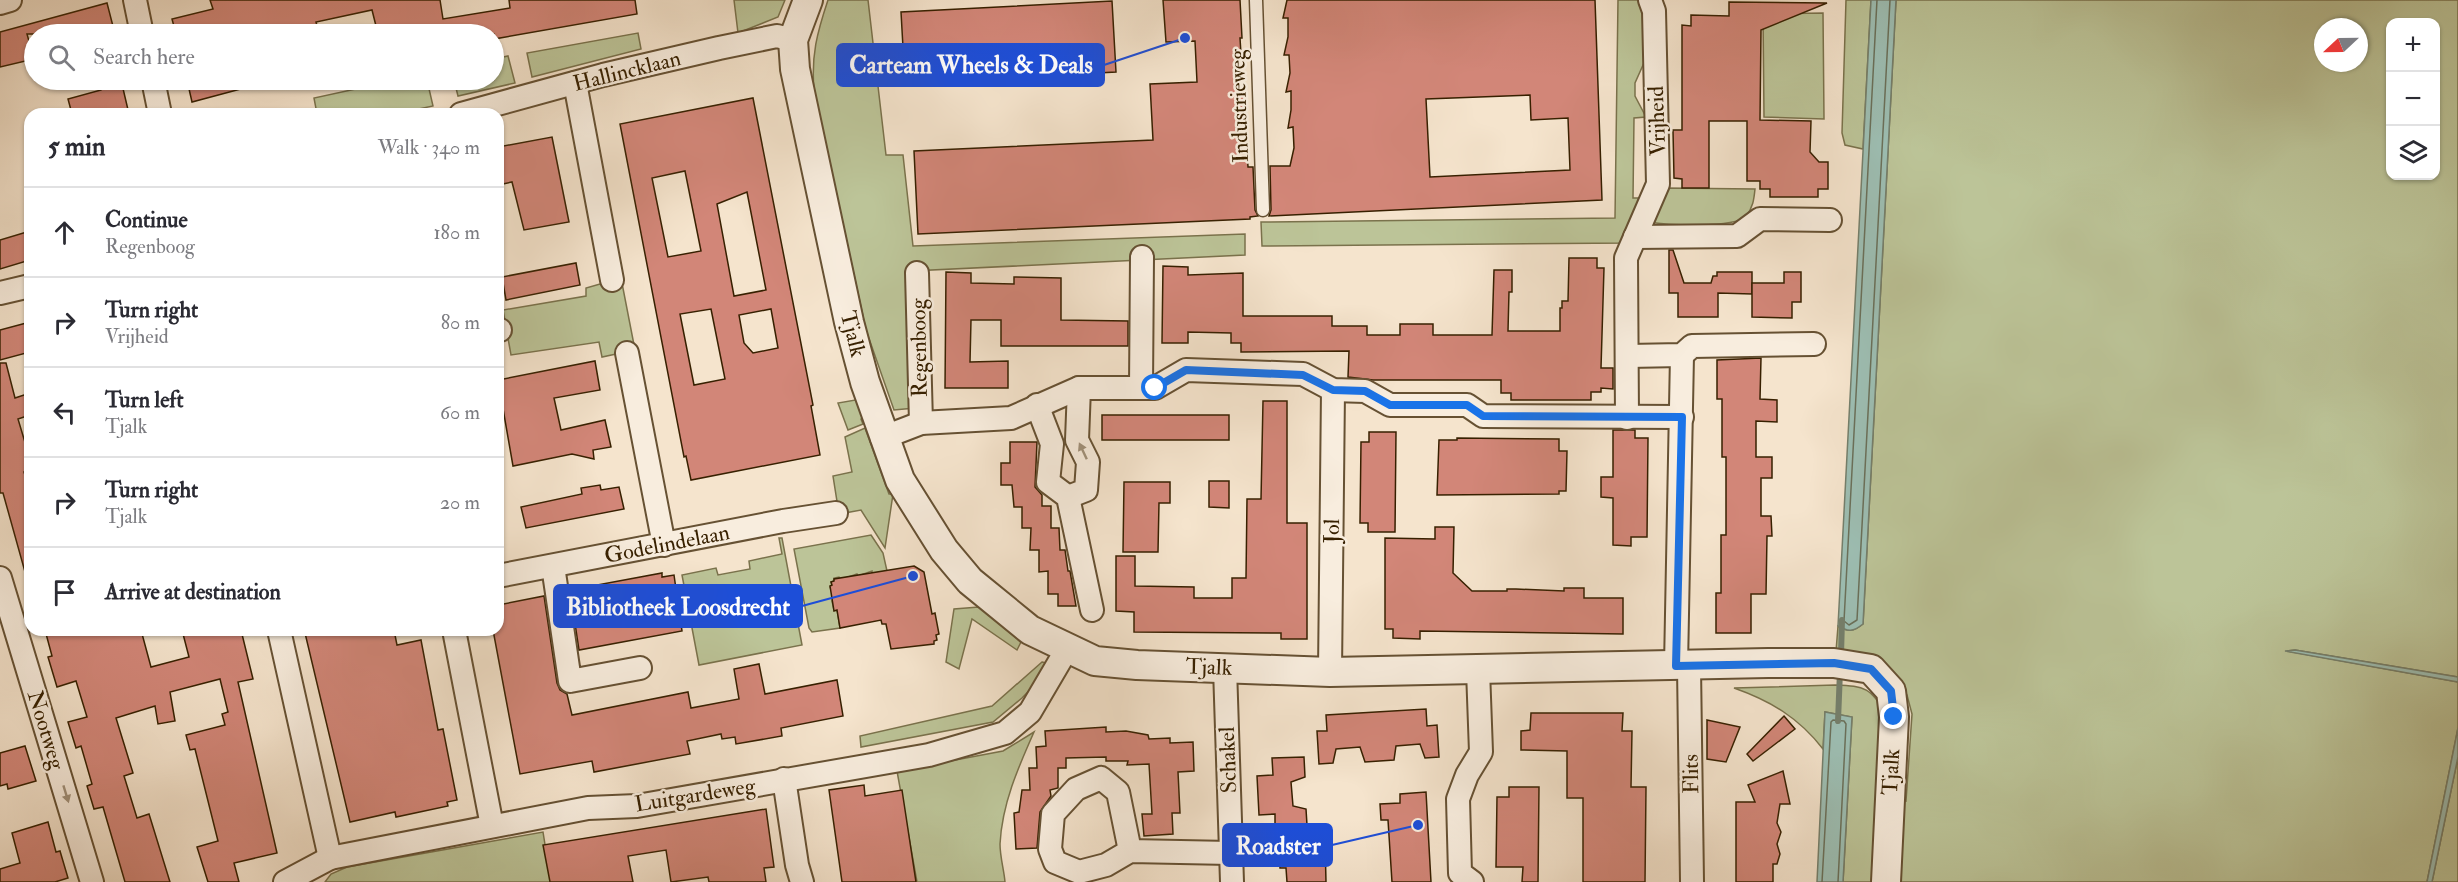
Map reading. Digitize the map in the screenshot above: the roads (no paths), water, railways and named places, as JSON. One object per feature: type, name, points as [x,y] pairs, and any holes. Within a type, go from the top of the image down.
[{"type":"street","points":[[0,3],[10,0]]},
{"type":"street","points":[[135,0],[140,24]]},
{"type":"street","name":"Tjalk","points":[[808,0],[793,40],[795,69],[849,322],[883,438],[900,480],[944,550],[970,581],[1030,630],[1095,661],[1137,665],[1330,672],[1834,663],[1871,669],[1891,691],[1894,717],[1886,882]]},
{"type":"street","name":"Vrijheid","points":[[1627,418],[1626,258],[1658,184],[1654,11],[1650,0]]},
{"type":"street","name":"Hallincklaan","points":[[483,108],[650,63],[777,36],[793,40]]},
{"type":"street","points":[[575,83],[612,280]]},
{"type":"street","points":[[155,90],[159,108]]},
{"type":"street","points":[[1635,237],[1737,236],[1760,219],[1830,220]]},
{"type":"street","points":[[1141,387],[1142,257]]},
{"type":"street","name":"Regenboog","points":[[917,273],[921,423]]},
{"type":"street","points":[[0,294],[24,288]]},
{"type":"street","points":[[1628,356],[1682,355],[1692,346],[1814,344]]},
{"type":"street","points":[[627,353],[664,545]]},
{"type":"street","points":[[1682,355],[1683,666]]},
{"type":"street","name":"Regenboog","points":[[883,438],[921,423],[1011,418],[1079,388],[1155,388],[1186,370],[1303,375],[1333,390],[1365,391],[1390,405],[1467,405],[1483,416],[1682,417]]},
{"type":"street","points":[[1068,497],[1086,490],[1088,462],[1077,440],[1079,388]]},
{"type":"street","name":"Jol","points":[[1330,672],[1333,390]]},
{"type":"street","points":[[1037,405],[1052,444],[1048,482],[1068,497],[1092,610]]},
{"type":"street","name":"Godelindelaan","points":[[504,575],[783,520],[836,513]]},
{"type":"street","points":[[553,566],[570,681],[640,668]]},
{"type":"street","name":"Nootweg","points":[[0,578],[92,882]]},
{"type":"street","points":[[280,636],[330,858]]},
{"type":"street","points":[[455,636],[492,826]]},
{"type":"street","name":"Luitgardeweg","points":[[285,882],[330,858],[588,808],[637,806],[929,755],[1005,733],[1030,712],[1067,649]]},
{"type":"street","name":"Flits","points":[[1683,666],[1692,882]]},
{"type":"street","name":"Schakel","points":[[1225,668],[1232,882]]},
{"type":"street","points":[[1472,882],[1460,873],[1458,799],[1467,775],[1481,752],[1478,670]]},
{"type":"street","points":[[784,780],[797,865],[802,882]]},
{"type":"street","points":[[1130,850],[1230,853]]},
{"type":"lane","name":"Industrieweg","points":[[1256,0],[1263,210]]},
{"type":"water","points":[[1871,0],[1896,0],[1863,624],[1850,630],[1838,626]]},
{"type":"water","points":[[2295,650],[2458,677],[2458,682],[2285,651]]},
{"type":"water","points":[[1825,712],[1852,717],[1843,882],[1817,882]]},
{"type":"water","points":[[2458,728],[2458,757],[2432,882],[2427,882]]},
{"type":"waterway","points":[[1841,655],[1842,620]]},
{"type":"waterway","points":[[1838,721],[1840,671]]},
{"type":"place","name":"Carteam Wheels & Deals","points":[[1185,38]]},
{"type":"place","name":"Bibliotheek Loosdrecht","points":[[913,576]]},
{"type":"place","name":"Roadster","points":[[1418,825]]}]
